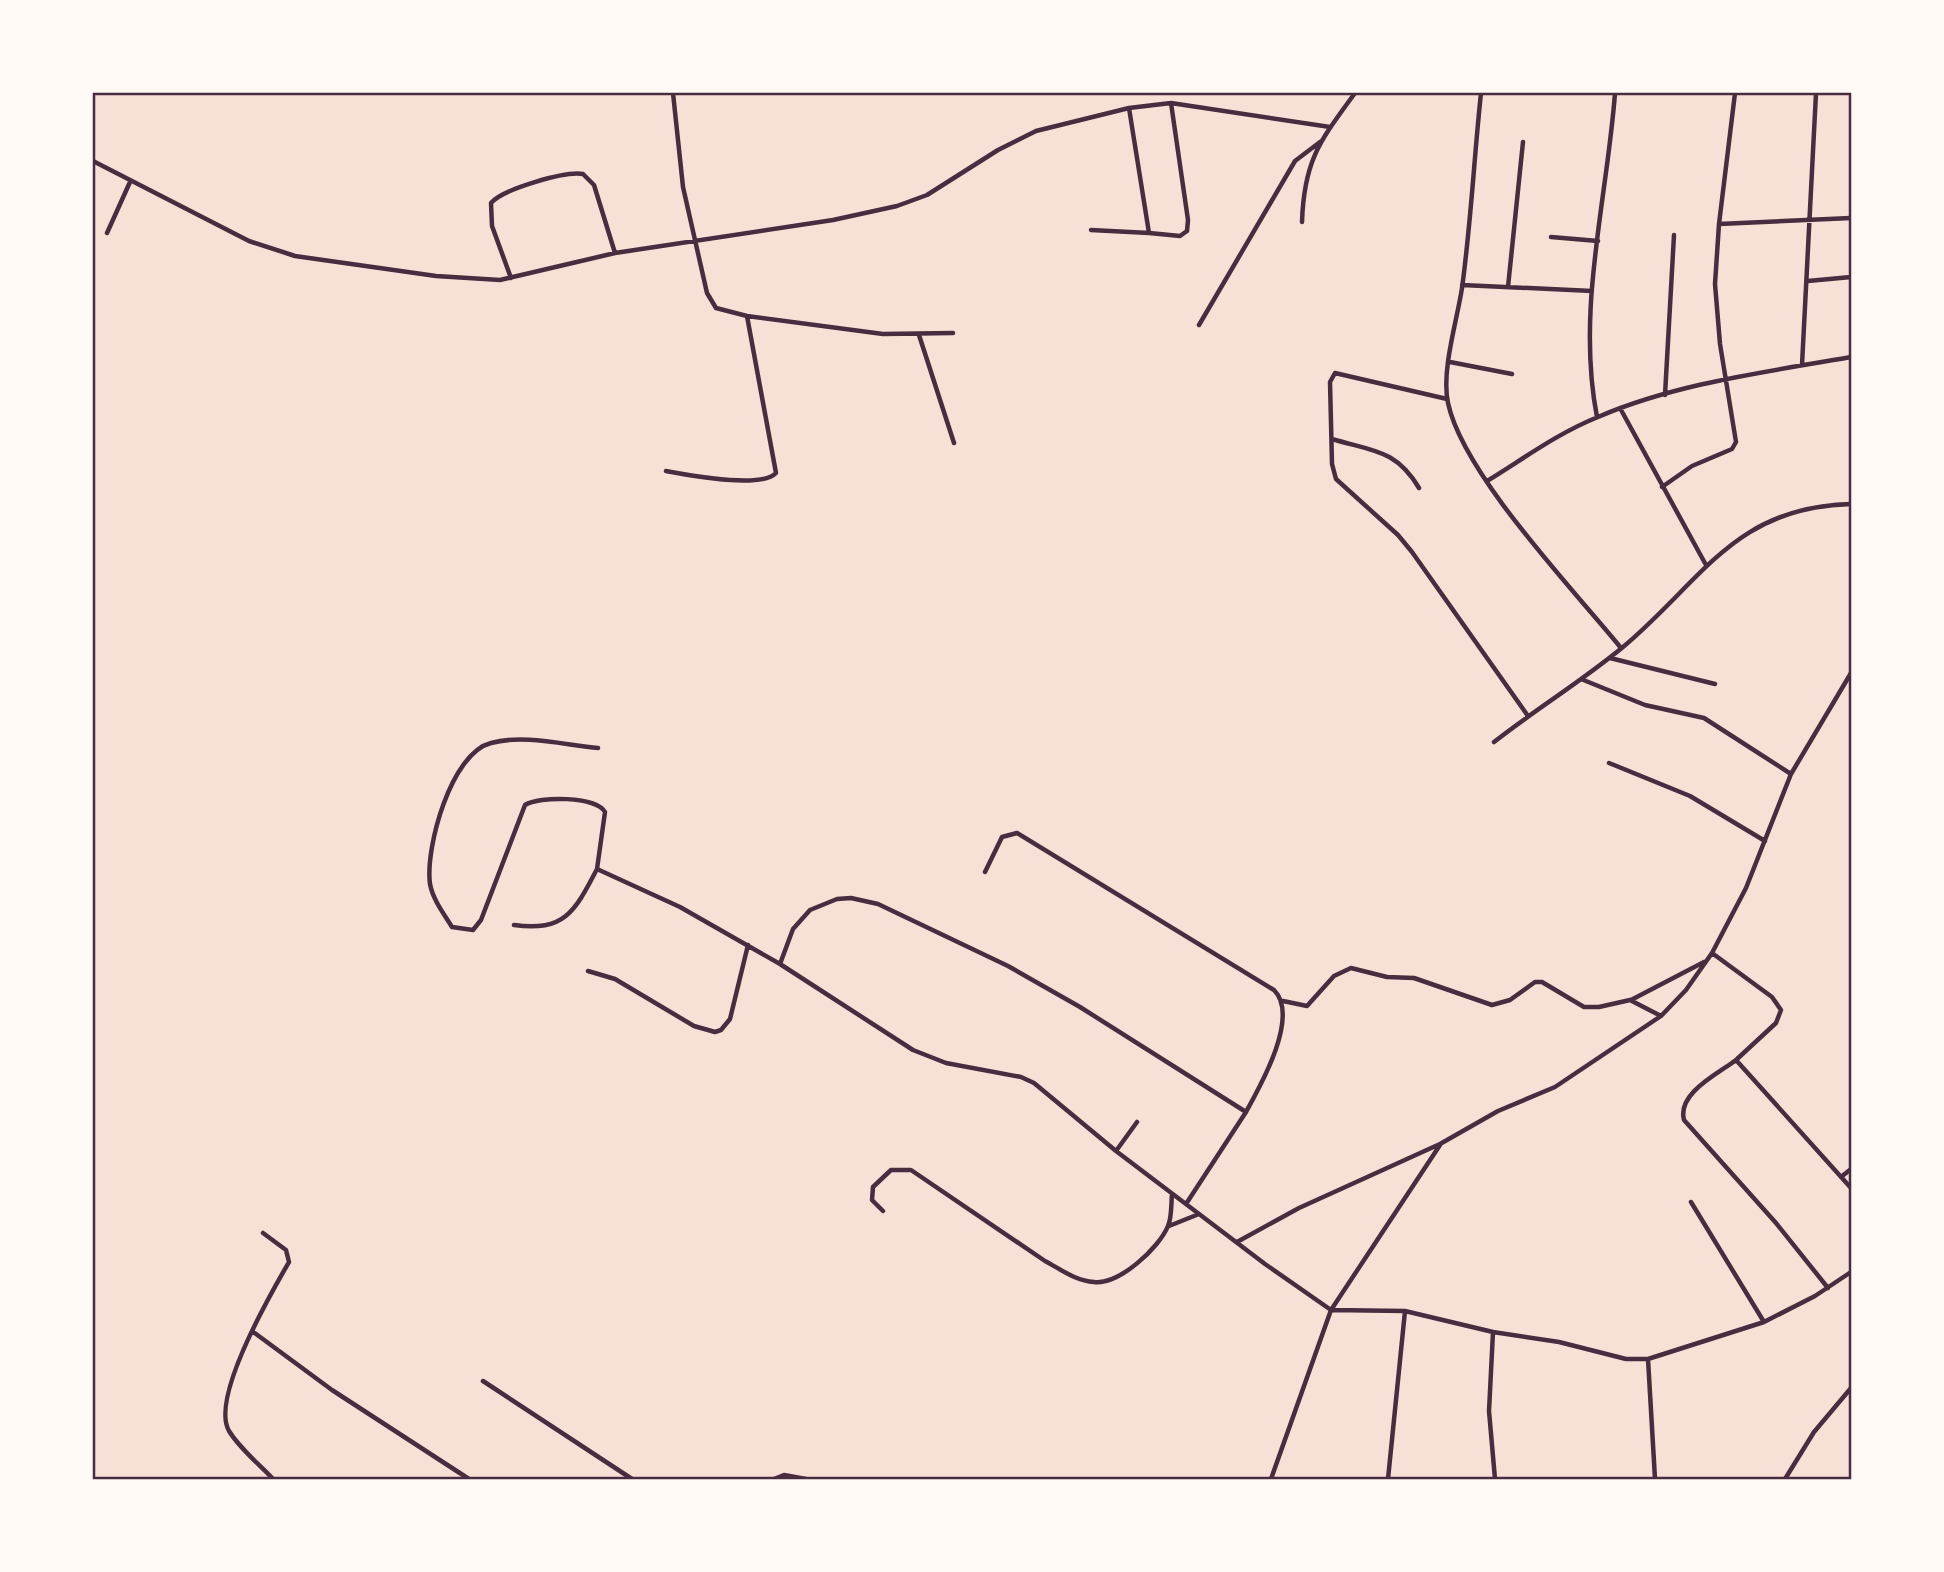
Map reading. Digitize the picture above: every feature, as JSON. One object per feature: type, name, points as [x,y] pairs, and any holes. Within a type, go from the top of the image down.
[{"type":"street","points":[[673,93],[683,187],[707,293],[713,306],[721,311],[747,316],[883,334],[953,333]]},
{"type":"street","points":[[1302,222],[1305,180],[1320,142],[1355,93]]},
{"type":"street","points":[[1481,93],[1462,285],[1447,399],[1461,440],[1487,481],[1621,648]]},
{"type":"street","points":[[1597,417],[1589,357],[1592,291],[1615,93]]},
{"type":"street","points":[[1662,487],[1692,466],[1734,446],[1737,437],[1726,380],[1715,294],[1719,224],[1735,93]]},
{"type":"street","points":[[1802,365],[1816,93]]},
{"type":"street","points":[[93,161],[130,182],[250,240],[295,256],[467,279],[511,278],[615,253],[833,220],[914,201],[1037,131],[1129,108],[1171,103],[1330,127]]},
{"type":"street","points":[[1091,230],[1180,236],[1188,225],[1171,103]]},
{"type":"street","points":[[1129,108],[1149,233]]},
{"type":"street","points":[[1199,325],[1295,162],[1320,142]]},
{"type":"street","points":[[1508,287],[1522,142]]},
{"type":"street","points":[[511,278],[492,226],[491,203],[504,193],[570,173],[583,174],[594,185],[615,253]]},
{"type":"street","points":[[107,233],[130,182]]},
{"type":"street","points":[[1719,224],[1851,218]]},
{"type":"street","points":[[1665,395],[1674,235]]},
{"type":"street","points":[[1551,237],[1598,241]]},
{"type":"street","points":[[1808,281],[1851,277]]},
{"type":"street","points":[[1462,285],[1592,291]]},
{"type":"street","points":[[666,471],[736,480],[768,478],[776,473],[747,316]]},
{"type":"street","points":[[919,335],[954,443]]},
{"type":"street","points":[[1487,481],[1574,427],[1620,408],[1726,380],[1851,357]]},
{"type":"street","points":[[1450,362],[1512,374]]},
{"type":"street","points":[[1447,399],[1335,373],[1330,383],[1336,479],[1398,535],[1412,552],[1528,716]]},
{"type":"street","points":[[1620,408],[1706,565]]},
{"type":"street","points":[[1332,439],[1394,457],[1404,465],[1419,488]]},
{"type":"street","points":[[1494,742],[1621,648],[1734,540],[1770,520],[1822,506],[1851,504]]},
{"type":"street","points":[[1609,658],[1715,684]]},
{"type":"street","points":[[1237,1242],[1299,1208],[1440,1144],[1498,1111],[1555,1087],[1661,1016],[1686,990],[1712,953],[1746,888],[1791,774],[1851,673]]},
{"type":"street","points":[[1581,679],[1645,705],[1704,718],[1791,774]]},
{"type":"street","points":[[514,925],[544,928],[561,920],[584,894],[597,870],[605,818],[603,808],[587,801],[539,800],[528,803],[523,808],[481,920],[473,930],[452,927],[439,905],[430,881],[440,821],[454,776],[469,756],[490,743],[508,741],[598,748]]},
{"type":"street","points":[[1609,763],[1690,796],[1765,841]]},
{"type":"street","points":[[985,872],[1002,837],[1017,832],[1274,990],[1283,1001],[1299,1006],[1310,1005],[1334,976],[1351,968],[1387,977],[1414,978],[1492,1005],[1510,1000],[1535,982],[1549,984],[1584,1007],[1599,1007],[1630,1000],[1707,960]]},
{"type":"street","points":[[597,870],[680,907],[748,945],[913,1050],[946,1063],[1028,1079],[1172,1194],[1331,1310],[1405,1311],[1493,1332],[1559,1342],[1626,1359],[1648,1359],[1764,1322],[1828,1288],[1851,1272]]},
{"type":"street","points":[[780,964],[799,918],[821,904],[851,898],[908,917],[1008,966],[1080,1007],[1246,1112]]},
{"type":"street","points":[[588,971],[615,979],[694,1026],[715,1032],[721,1030],[730,1019],[748,945]]},
{"type":"street","points":[[1712,953],[1780,1006],[1781,1016],[1736,1060],[1686,1099],[1682,1110],[1684,1120],[1776,1223],[1828,1288]]},
{"type":"street","points":[[1630,1000],[1661,1016]]},
{"type":"street","points":[[1186,1204],[1246,1112],[1275,1048],[1284,1016],[1283,1001]]},
{"type":"street","points":[[1736,1060],[1851,1188]]},
{"type":"street","points":[[1116,1151],[1137,1122]]},
{"type":"street","points":[[1271,1479],[1331,1310],[1440,1144]]},
{"type":"street","points":[[1842,1177],[1851,1169]]},
{"type":"street","points":[[883,1211],[872,1200],[873,1187],[891,1170],[911,1170],[1045,1261],[1067,1273],[1097,1283],[1124,1275],[1168,1227],[1199,1214]]},
{"type":"street","points":[[1168,1227],[1172,1194]]},
{"type":"street","points":[[1691,1202],[1764,1322]]},
{"type":"street","points":[[263,1233],[283,1246],[289,1262],[252,1331],[238,1365],[225,1416],[229,1430],[273,1479]]},
{"type":"street","points":[[1388,1479],[1405,1311]]},
{"type":"street","points":[[252,1331],[332,1390],[469,1479]]},
{"type":"street","points":[[1493,1332],[1489,1411],[1495,1479]]},
{"type":"street","points":[[1648,1359],[1654,1479]]},
{"type":"street","points":[[483,1381],[632,1479]]},
{"type":"street","points":[[1785,1479],[1814,1432],[1851,1388]]},
{"type":"street","points":[[774,1479],[785,1475],[806,1479]]}]
